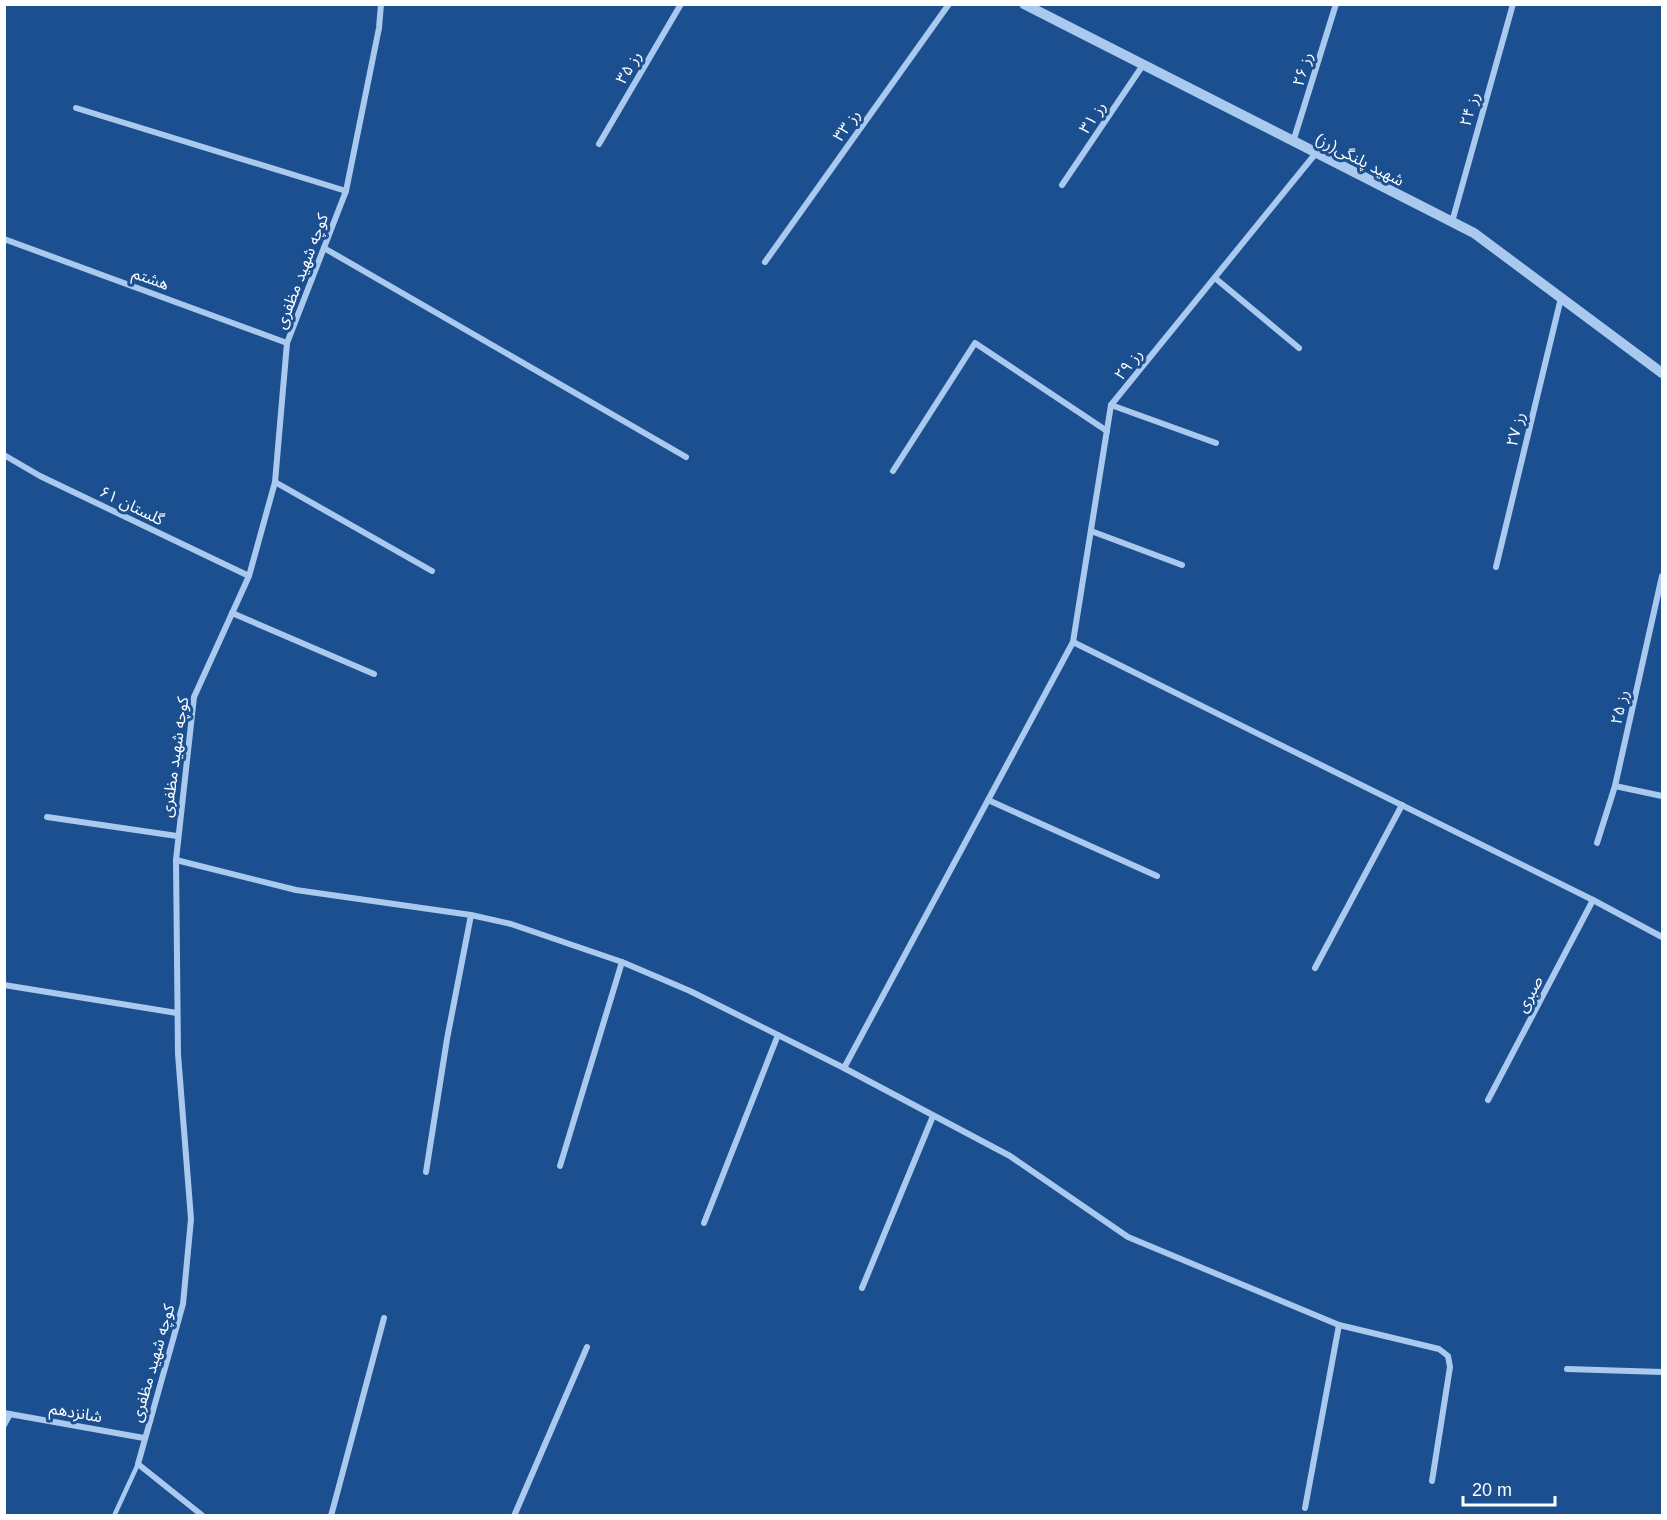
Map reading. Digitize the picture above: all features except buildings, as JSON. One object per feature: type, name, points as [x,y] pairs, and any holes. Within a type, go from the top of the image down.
[{"type":"street","name":"کوچه شهید مظفری","points":[[138,1464],[183,1304],[191,1219],[177,1013],[176,860],[194,697],[249,576],[274,482],[287,343],[346,191],[380,28],[381,4]]},
{"type":"street","name":"رز ۳۵","points":[[599,144],[681,4]]},
{"type":"street","name":"رز ۳۳","points":[[765,262],[949,4]]},
{"type":"street","name":"شهید پلنگی(رز)","points":[[1024,4],[1474,233],[1662,373]]},
{"type":"street","name":"رز ۲۶","points":[[1293,142],[1336,4]]},
{"type":"street","name":"رز ۲۴","points":[[1452,222],[1513,4]]},
{"type":"street","name":"رز ۳۱","points":[[1062,185],[1143,65]]},
{"type":"street","points":[[76,108],[346,191]]},
{"type":"street","name":"رز ۲۹","points":[[1111,405],[1316,153]]},
{"type":"street","name":"هشتم","points":[[4,239],[287,343]]},
{"type":"street","points":[[324,248],[686,458]]},
{"type":"street","points":[[1215,278],[1299,348]]},
{"type":"street","name":"رز ۲۷","points":[[1496,567],[1561,297]]},
{"type":"street","points":[[893,471],[975,344],[1107,431]]},
{"type":"street","points":[[844,1068],[1073,642],[1111,405],[1216,443]]},
{"type":"street","name":"گلستان ۶۱","points":[[4,455],[40,476],[249,576]]},
{"type":"street","points":[[274,482],[432,571]]},
{"type":"street","points":[[1091,531],[1182,565]]},
{"type":"street","name":"رز ۲۵","points":[[1597,843],[1615,786],[1662,576]]},
{"type":"street","points":[[232,613],[374,674]]},
{"type":"street","points":[[1073,642],[1593,900],[1662,937]]},
{"type":"street","points":[[1615,786],[1662,796]]},
{"type":"street","points":[[988,800],[1157,876]]},
{"type":"street","points":[[1315,968],[1402,805]]},
{"type":"street","points":[[47,817],[177,837]]},
{"type":"street","points":[[176,860],[296,890],[471,915],[511,924],[622,962],[690,991],[844,1068],[1010,1156],[1128,1237],[1340,1325],[1439,1349],[1448,1356],[1450,1367],[1432,1481]]},
{"type":"street","name":"صبری","points":[[1488,1100],[1593,900]]},
{"type":"street","points":[[426,1172],[447,1039],[471,915]]},
{"type":"street","points":[[560,1166],[622,962]]},
{"type":"street","points":[[4,985],[177,1013]]},
{"type":"street","points":[[704,1223],[778,1035]]},
{"type":"street","points":[[862,1288],[933,1116]]},
{"type":"street","points":[[331,1515],[384,1318]]},
{"type":"street","points":[[1305,1508],[1340,1325]]},
{"type":"street","points":[[514,1515],[587,1347]]},
{"type":"street","points":[[1567,1369],[1662,1372]]},
{"type":"street","points":[[4,1425],[7,1414]]},
{"type":"street","name":"شانزدهم","points":[[7,1414],[144,1438]]},
{"type":"street","points":[[138,1464],[203,1515]]},
{"type":"lane","points":[[114,1515],[138,1464]]}]
